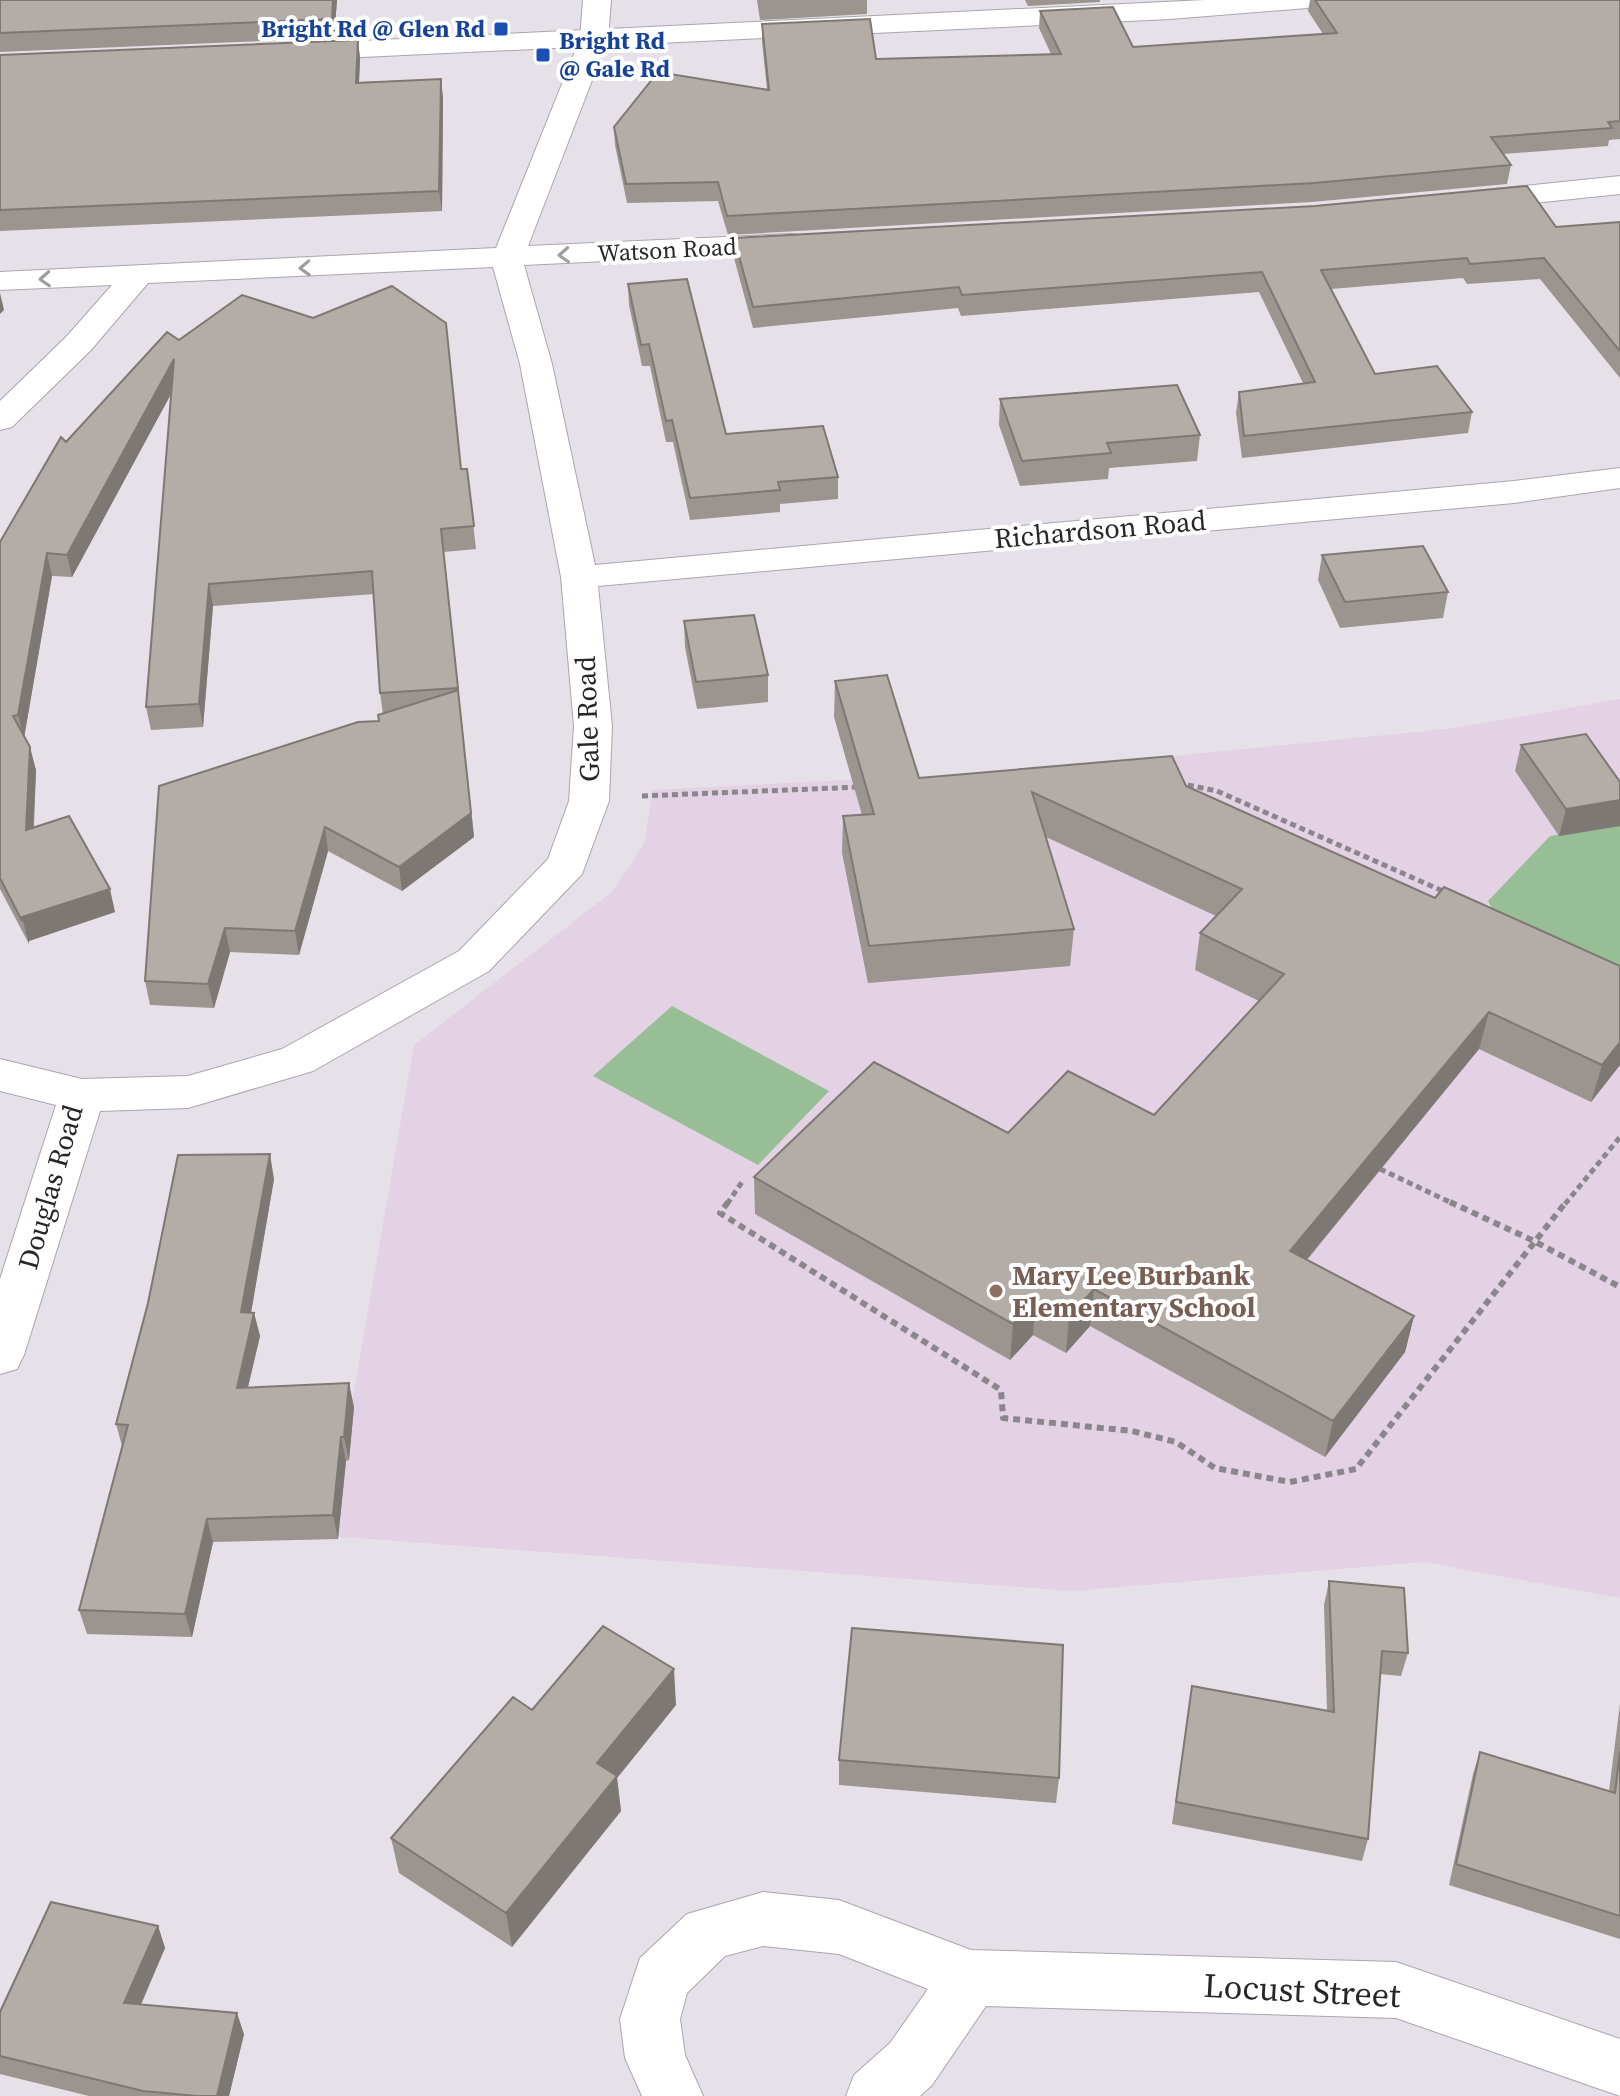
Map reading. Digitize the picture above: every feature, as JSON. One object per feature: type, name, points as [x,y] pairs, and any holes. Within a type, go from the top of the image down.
[{"type":"street","points":[[507,259],[594,39],[597,0]]},
{"type":"street","points":[[271,53],[1170,11],[1307,0]]},
{"type":"street","points":[[1446,203],[1620,185]]},
{"type":"street","name":"Watson Road","points":[[0,281],[507,259],[818,241]]},
{"type":"street","name":"Gale Road","points":[[82,1095],[188,1092],[297,1060],[474,961],[567,864],[589,801],[593,726],[579,577],[536,364],[507,259]]},
{"type":"street","points":[[0,420],[79,343],[138,275]]},
{"type":"street","name":"Richardson Road","points":[[579,577],[1514,492],[1620,478]]},
{"type":"street","name":"Douglas Road","points":[[0,1075],[82,1095],[0,1355]]},
{"type":"street","name":"Locust Street","points":[[673,2096],[655,2058],[650,2019],[661,1978],[708,1933],[763,1919],[839,1927],[971,1978],[1396,1990],[1620,2068]]},
{"type":"street","points":[[876,2096],[911,2064],[971,1978]]},
{"type":"path","points":[[1177,783],[1217,791],[1446,893]]},
{"type":"path","points":[[640,796],[873,787]]},
{"type":"path","points":[[1187,795],[1217,791]]},
{"type":"path","points":[[742,1182],[720,1213],[1001,1390],[1003,1418],[1132,1431],[1176,1442],[1215,1468],[1290,1482],[1356,1469],[1534,1241],[1620,1137]]},
{"type":"path","points":[[1380,1169],[1534,1241],[1620,1287]]},
{"type":"shaded area","name":"Mary Lee Burbank Elementary School","points":[[1620,699],[1620,1598],[1423,1562],[1072,1591],[329,1536],[414,1045],[612,892],[644,844],[653,790],[1021,771],[1456,728]]},
{"type":"green space","points":[[1620,824],[1620,983],[1503,928],[1488,901],[1550,836]]},
{"type":"green space","points":[[672,1006],[829,1091],[758,1165],[593,1076]]},
{"type":"building","points":[[0,0],[333,0],[332,19],[0,33]]},
{"type":"building","points":[[1315,0],[1620,0],[1620,121],[1608,122],[1612,128],[1491,137],[1511,165],[1314,183],[727,216],[718,182],[626,184],[614,127],[658,72],[769,90],[762,24],[870,19],[876,59],[1061,54],[1040,11],[1113,7],[1133,47],[1337,33]]},
{"type":"building","points":[[358,40],[356,83],[441,79],[439,191],[0,210],[0,55]]},
{"type":"building","points":[[1527,186],[1556,227],[1620,222],[1620,351],[1544,258],[1470,264],[1467,258],[1321,270],[1375,374],[1437,366],[1472,412],[1244,436],[1239,392],[1315,382],[1262,272],[962,295],[959,287],[753,307],[734,238],[1315,206]]},
{"type":"building","points":[[687,279],[726,434],[823,426],[838,477],[778,482],[780,490],[690,498],[672,420],[666,421],[649,344],[641,345],[628,284]]},
{"type":"building","points":[[392,286],[446,323],[461,469],[467,469],[474,526],[441,529],[458,688],[380,693],[372,571],[209,584],[199,704],[146,707],[174,359],[67,555],[47,553],[18,715],[13,716],[30,747],[26,830],[69,816],[110,889],[22,917],[22,921],[0,878],[0,542],[61,437],[66,442],[167,332],[179,340],[242,295],[313,318]]},
{"type":"building","points":[[1177,385],[1200,435],[1107,443],[1111,453],[1022,461],[1000,399]]},
{"type":"building","points":[[1423,546],[1448,592],[1345,602],[1322,555]]},
{"type":"building","points":[[754,615],[768,675],[696,682],[684,621]]},
{"type":"building","points":[[887,675],[919,778],[1172,756],[1186,786],[1435,898],[1444,887],[1620,966],[1620,1042],[1602,1065],[1489,1012],[1290,1251],[1414,1316],[1333,1421],[1094,1289],[1069,1317],[1036,1298],[1013,1324],[754,1177],[874,1062],[1008,1133],[1068,1071],[1154,1115],[1284,974],[1200,933],[1242,889],[1032,792],[1074,929],[869,946],[843,816],[874,814],[835,681]]},
{"type":"building","points":[[458,690],[471,813],[399,867],[325,827],[295,931],[225,928],[208,984],[145,981],[159,786],[358,722],[379,721],[378,715]]},
{"type":"building","points":[[1586,734],[1620,782],[1620,800],[1566,809],[1521,745]]},
{"type":"building","points":[[270,1154],[241,1312],[254,1313],[237,1388],[349,1383],[333,1515],[207,1519],[185,1614],[79,1610],[128,1425],[116,1424],[148,1303],[178,1155]]},
{"type":"building","points":[[1329,1581],[1404,1588],[1408,1653],[1382,1651],[1368,1839],[1176,1802],[1192,1686],[1334,1712]]},
{"type":"building","points":[[603,1626],[674,1669],[597,1763],[617,1776],[506,1913],[391,1838],[513,1697],[532,1710]]},
{"type":"building","points":[[852,1628],[1063,1645],[1059,1778],[839,1760]]},
{"type":"building","points":[[1620,1751],[1620,1916],[1456,1864],[1480,1752],[1615,1793]]},
{"type":"building","points":[[51,1902],[158,1926],[124,2003],[237,2013],[217,2096],[143,2091],[0,2056],[0,2012]]},
{"type":"place","name":"Bright Rd @ Glen Rd","points":[[501,29]]},
{"type":"place","name":"Bright Rd @ Gale Rd","points":[[543,55]]},
{"type":"place","name":"Mary Lee Burbank Elementary School","points":[[996,1291]]}]
